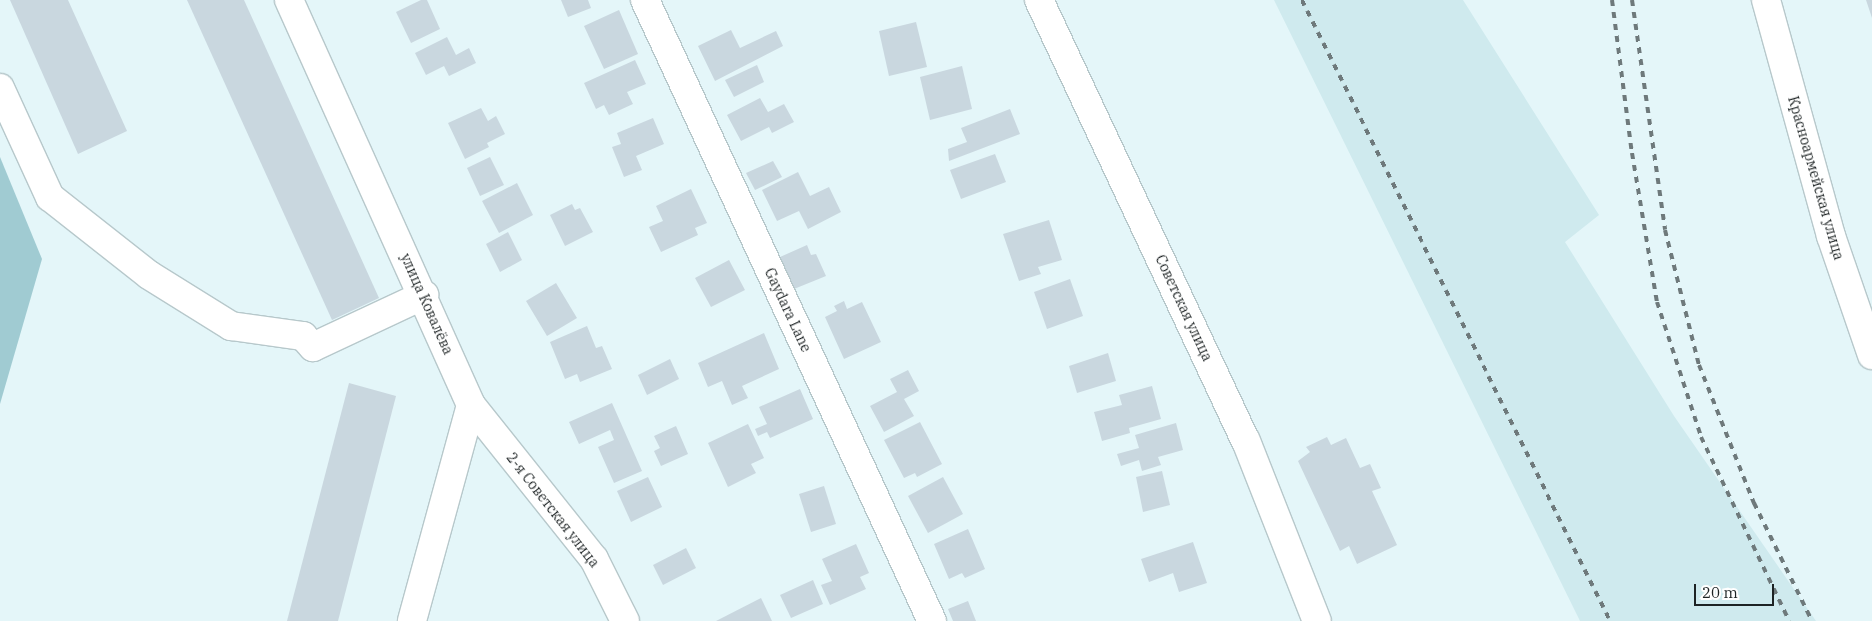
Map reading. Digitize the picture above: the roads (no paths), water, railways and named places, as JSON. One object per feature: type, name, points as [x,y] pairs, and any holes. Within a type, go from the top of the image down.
[{"type":"street","name":"улица Ковалёва","points":[[289,0],[424,295],[471,405]]},
{"type":"street","name":"Gaydara Lane","points":[[645,0],[932,621]]},
{"type":"street","name":"Советская улица","points":[[1039,0],[1246,441],[1317,621]]},
{"type":"street","name":"Красноармейская улица","points":[[1766,0],[1831,236],[1872,355]]},
{"type":"street","points":[[0,88],[50,197],[149,275],[231,326],[303,336],[313,347],[424,295]]},
{"type":"street","points":[[412,621],[471,405]]},
{"type":"street","name":"2-я Советская улица","points":[[471,405],[594,558],[625,621]]},
{"type":"railway","points":[[1302,0],[1610,621]]},
{"type":"railway","points":[[1612,0],[1632,153],[1657,302],[1701,437],[1789,621]]},
{"type":"railway","points":[[1632,0],[1665,230],[1699,365],[1754,503],[1812,621]]}]
